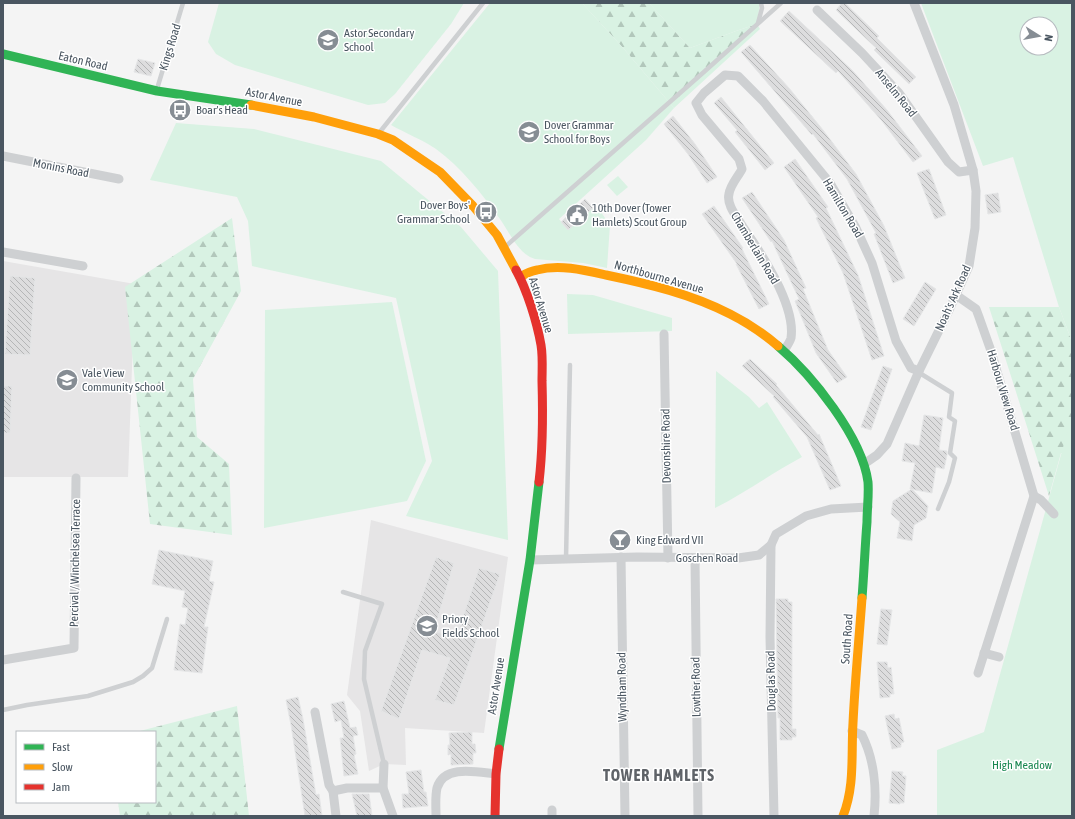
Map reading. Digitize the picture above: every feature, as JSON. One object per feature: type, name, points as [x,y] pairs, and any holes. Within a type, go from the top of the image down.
[{"type":"street","name":"Noah's Ark Road","points":[[864,464],[877,455],[887,444],[918,372],[969,266],[975,228],[976,192],[974,170],[954,105],[914,3]]},
{"type":"street","name":"Anselm Road","points":[[817,10],[862,53],[899,93],[948,162],[959,172],[974,170]]},
{"type":"street","name":"Eaton Road","points":[[3,54],[156,91]]},
{"type":"street","name":"Chamberlain Road","points":[[725,75],[704,93],[696,103],[702,115],[739,159],[742,170],[728,194],[731,208],[762,256],[782,294],[789,314],[791,328],[791,340],[784,351]]},
{"type":"street","name":"Hamilton Road","points":[[725,75],[738,76],[763,101],[830,183],[856,228],[872,263],[896,340],[911,368],[918,372]]},
{"type":"street","name":"Astor Avenue","points":[[156,91],[211,98],[314,117],[378,134],[393,140],[440,172],[474,206],[497,235],[520,277],[536,320],[541,346],[542,454],[530,560],[506,698],[496,774],[495,816]]},
{"type":"street","name":"Monins Road","points":[[3,156],[119,179]]},
{"type":"street","points":[[3,252],[83,266]]},
{"type":"street","name":"Northbourne Avenue","points":[[520,277],[524,273],[534,269],[550,268],[585,271],[622,278],[673,291],[710,304],[748,324],[784,351],[808,376],[848,430],[864,464]]},
{"type":"street","name":"Harbour View Road","points":[[956,295],[976,309],[990,348],[1034,496]]},
{"type":"street","name":"Devonshire Road","points":[[664,334],[668,558]]},
{"type":"street","name":"South Road","points":[[843,816],[852,785],[852,731],[868,507],[868,484],[864,464]]},
{"type":"street","name":"Percival / Winchelsea Terrace","points":[[3,660],[74,648],[76,478]]},
{"type":"street","points":[[978,673],[1034,496],[1042,500],[1054,514]]},
{"type":"street","name":"Goschen Road","points":[[530,560],[621,557],[738,558],[759,555],[771,545],[776,534],[806,516],[831,509],[868,507]]},
{"type":"street","name":"Douglas Road","points":[[771,545],[770,637],[774,816]]},
{"type":"street","name":"Wyndham Road","points":[[621,557],[625,816]]},
{"type":"street","name":"Lowther Road","points":[[695,558],[698,816]]},
{"type":"street","points":[[984,653],[999,657]]},
{"type":"street","points":[[315,712],[329,785],[333,791],[336,816]]},
{"type":"street","points":[[852,731],[862,735],[868,746],[874,777],[874,816]]},
{"type":"street","points":[[384,764],[383,788],[393,816]]},
{"type":"street","points":[[436,816],[436,796],[438,787],[441,779],[446,775],[462,771],[496,774]]},
{"type":"street","points":[[333,791],[347,788],[383,788]]},
{"type":"lane","name":"Kings Road","points":[[156,91],[183,3]]},
{"type":"lane","points":[[378,134],[483,3]]},
{"type":"lane","points":[[757,24],[762,8],[761,3]]},
{"type":"lane","points":[[504,247],[781,3]]},
{"type":"lane","points":[[566,559],[570,365]]},
{"type":"lane","points":[[918,372],[952,394],[949,417],[955,421],[950,453],[955,458],[949,482],[938,509]]},
{"type":"lane","points":[[343,592],[382,604],[365,651],[364,679],[384,764]]},
{"type":"lane","points":[[3,710],[88,696],[133,682],[152,668],[167,619]]},
{"type":"shaded area","name":"Vale View Community School","points":[[3,261],[135,284],[128,477],[3,477]]},
{"type":"shaded area","name":"Priory Fields School","points":[[371,520],[508,557],[484,733],[405,728],[406,765],[384,764],[369,771],[360,711],[347,695]]},
{"type":"green space","name":"Astor Secondary School","points":[[219,3],[464,3],[451,24],[395,94],[385,103],[368,105],[235,65],[216,54],[208,42]]},
{"type":"green space","name":"Dover Grammar School for Boys","points":[[490,3],[582,3],[624,49],[674,108],[646,140],[559,219],[568,230],[596,205],[610,225],[607,268],[583,263],[535,259],[524,253],[486,200],[471,181],[454,164],[436,149],[391,125]]},
{"type":"green space","points":[[582,3],[649,3],[690,48],[757,24],[760,29],[674,108],[624,49]]},
{"type":"green space","points":[[649,3],[760,3],[757,24],[690,48]]},
{"type":"green space","points":[[921,3],[1072,3],[1072,342],[1059,307],[1013,157],[983,166]]},
{"type":"green space","points":[[176,123],[254,129],[381,161],[461,227],[498,271],[508,540],[406,516],[432,461],[396,298],[252,266],[248,221],[237,197],[150,180]]},
{"type":"green space","points":[[618,176],[628,187],[617,196],[607,185]]},
{"type":"green space","points":[[232,218],[241,291],[193,379],[197,437],[229,464],[232,535],[150,524],[125,287]]},
{"type":"green space","points":[[567,294],[593,295],[672,318],[672,331],[568,334]]},
{"type":"green space","points":[[392,302],[426,461],[407,501],[264,528],[265,310]]},
{"type":"green space","points":[[989,307],[1059,307],[1072,342],[1072,453],[1061,453],[1049,496]]},
{"type":"green space","points":[[716,371],[749,397],[759,408],[767,402],[802,457],[715,508]]},
{"type":"green space","name":"High Meadow","points":[[1072,415],[1072,816],[937,816],[937,750],[984,732]]},
{"type":"green space","points":[[237,706],[249,816],[120,816],[118,803],[156,803],[156,731],[140,731]]},
{"type":"building","points":[[842,3],[845,3],[879,36],[877,38],[916,77],[909,84],[874,50],[876,48],[836,10]]},
{"type":"building","points":[[789,11],[853,71],[887,110],[922,156],[913,162],[882,121],[838,71],[836,73],[780,21]]},
{"type":"building","points":[[750,45],[789,88],[856,174],[884,226],[905,278],[893,283],[874,234],[876,233],[847,179],[813,134],[812,135],[741,52]]},
{"type":"building","points":[[138,59],[155,63],[151,76],[134,72]]},
{"type":"building","points":[[721,97],[774,163],[765,170],[735,132],[737,130],[714,103]]},
{"type":"building","points":[[673,116],[695,144],[717,177],[707,183],[688,154],[664,124]]},
{"type":"building","points":[[795,159],[828,207],[826,208],[858,275],[884,356],[872,360],[843,273],[816,218],[818,217],[784,167]]},
{"type":"building","points":[[929,169],[946,215],[935,219],[917,173]]},
{"type":"building","points":[[752,192],[784,240],[806,288],[803,289],[828,350],[847,377],[837,383],[816,353],[795,301],[799,299],[772,241],[771,242],[742,198]]},
{"type":"building","points":[[998,193],[1001,212],[988,214],[985,195]]},
{"type":"building","name":"10th Dover (Tower Hamlets) Scout Group","points":[[585,199],[593,208],[568,230],[561,222]]},
{"type":"building","points":[[714,206],[743,248],[742,249],[769,304],[759,309],[737,264],[702,214]]},
{"type":"building","points":[[10,276],[35,278],[30,355],[5,354]]},
{"type":"building","points":[[925,282],[936,289],[914,326],[903,319]]},
{"type":"building","points":[[750,359],[777,384],[776,385],[818,435],[819,434],[841,486],[830,490],[807,437],[773,397],[774,396],[742,366]]},
{"type":"building","points":[[883,366],[892,369],[871,430],[861,427]]},
{"type":"building","points":[[3,386],[12,386],[10,433],[3,433]]},
{"type":"building","points":[[924,415],[943,418],[939,450],[947,451],[944,469],[936,467],[932,493],[910,489],[915,463],[902,461],[905,443],[919,446]]},
{"type":"building","points":[[912,489],[928,506],[926,518],[914,525],[912,541],[897,538],[900,522],[891,514],[893,501]]},
{"type":"building","points":[[159,550],[213,561],[209,581],[214,582],[204,627],[208,627],[202,673],[174,670],[180,624],[185,625],[188,608],[182,607],[185,591],[152,584]]},
{"type":"building","points":[[436,557],[454,563],[434,631],[456,638],[479,568],[500,574],[454,705],[435,700],[450,658],[422,650],[399,719],[381,711]]},
{"type":"building","points":[[776,599],[788,599],[788,602],[792,602],[792,729],[796,729],[796,737],[792,737],[792,740],[780,740],[780,718],[778,718]]},
{"type":"building","points":[[881,609],[892,610],[887,645],[877,644]]},
{"type":"building","points":[[877,662],[887,662],[888,668],[891,667],[894,694],[890,694],[890,697],[880,698]]},
{"type":"building","points":[[298,697],[316,795],[319,794],[322,816],[305,816],[286,700]]},
{"type":"building","points":[[344,701],[350,728],[356,727],[358,735],[353,736],[356,754],[354,755],[358,774],[344,776],[340,738],[344,738],[341,720],[335,722],[331,704]]},
{"type":"building","points":[[894,714],[895,719],[899,718],[904,742],[901,743],[901,747],[892,749],[885,716]]},
{"type":"building","points":[[472,732],[472,744],[475,744],[476,753],[473,753],[473,764],[451,765],[451,754],[448,755],[448,745],[450,745],[449,733]]},
{"type":"building","points":[[421,770],[424,792],[426,792],[428,806],[403,808],[402,794],[409,794],[406,772]]},
{"type":"building","points":[[892,771],[903,772],[902,776],[906,776],[904,803],[889,803]]},
{"type":"building","points":[[352,794],[369,794],[372,816],[357,816]]},
{"type":"traffic: fast","points":[[3,54],[157,91],[251,105]]},
{"type":"traffic: fast","points":[[778,346],[806,373],[834,408],[846,427],[864,464],[868,482],[868,492],[862,598]]},
{"type":"traffic: fast","points":[[499,749],[530,560],[539,482]]},
{"type":"traffic: slow","points":[[251,105],[314,117],[378,134],[393,140],[440,172],[473,206],[497,235],[516,270]]},
{"type":"traffic: slow","points":[[520,277],[534,270],[545,268],[572,268],[654,286],[685,295],[730,314],[756,329],[778,346]]},
{"type":"traffic: slow","points":[[843,816],[847,805],[851,782],[852,735],[862,598]]},
{"type":"traffic: jam","points":[[516,270],[531,306],[542,350],[542,432],[539,482]]},
{"type":"traffic: jam","points":[[495,816],[496,774],[499,749]]},
{"type":"place","name":"Astor Secondary School","points":[[328,40]]},
{"type":"place","name":"Boar's Head","points":[[180,110]]},
{"type":"place","name":"Dover Grammar School for Boys","points":[[529,132]]},
{"type":"place","name":"Dover Boys' Grammar School","points":[[486,212]]},
{"type":"place","name":"10th Dover (Tower Hamlets) Scout Group","points":[[577,215]]},
{"type":"place","name":"Vale View Community School","points":[[67,380]]},
{"type":"place","name":"King Edward VII","points":[[620,540]]},
{"type":"place","name":"Priory Fields School","points":[[427,626]]},
{"type":"district","name":"TOWER HAMLETS","points":[[659,775]]}]
